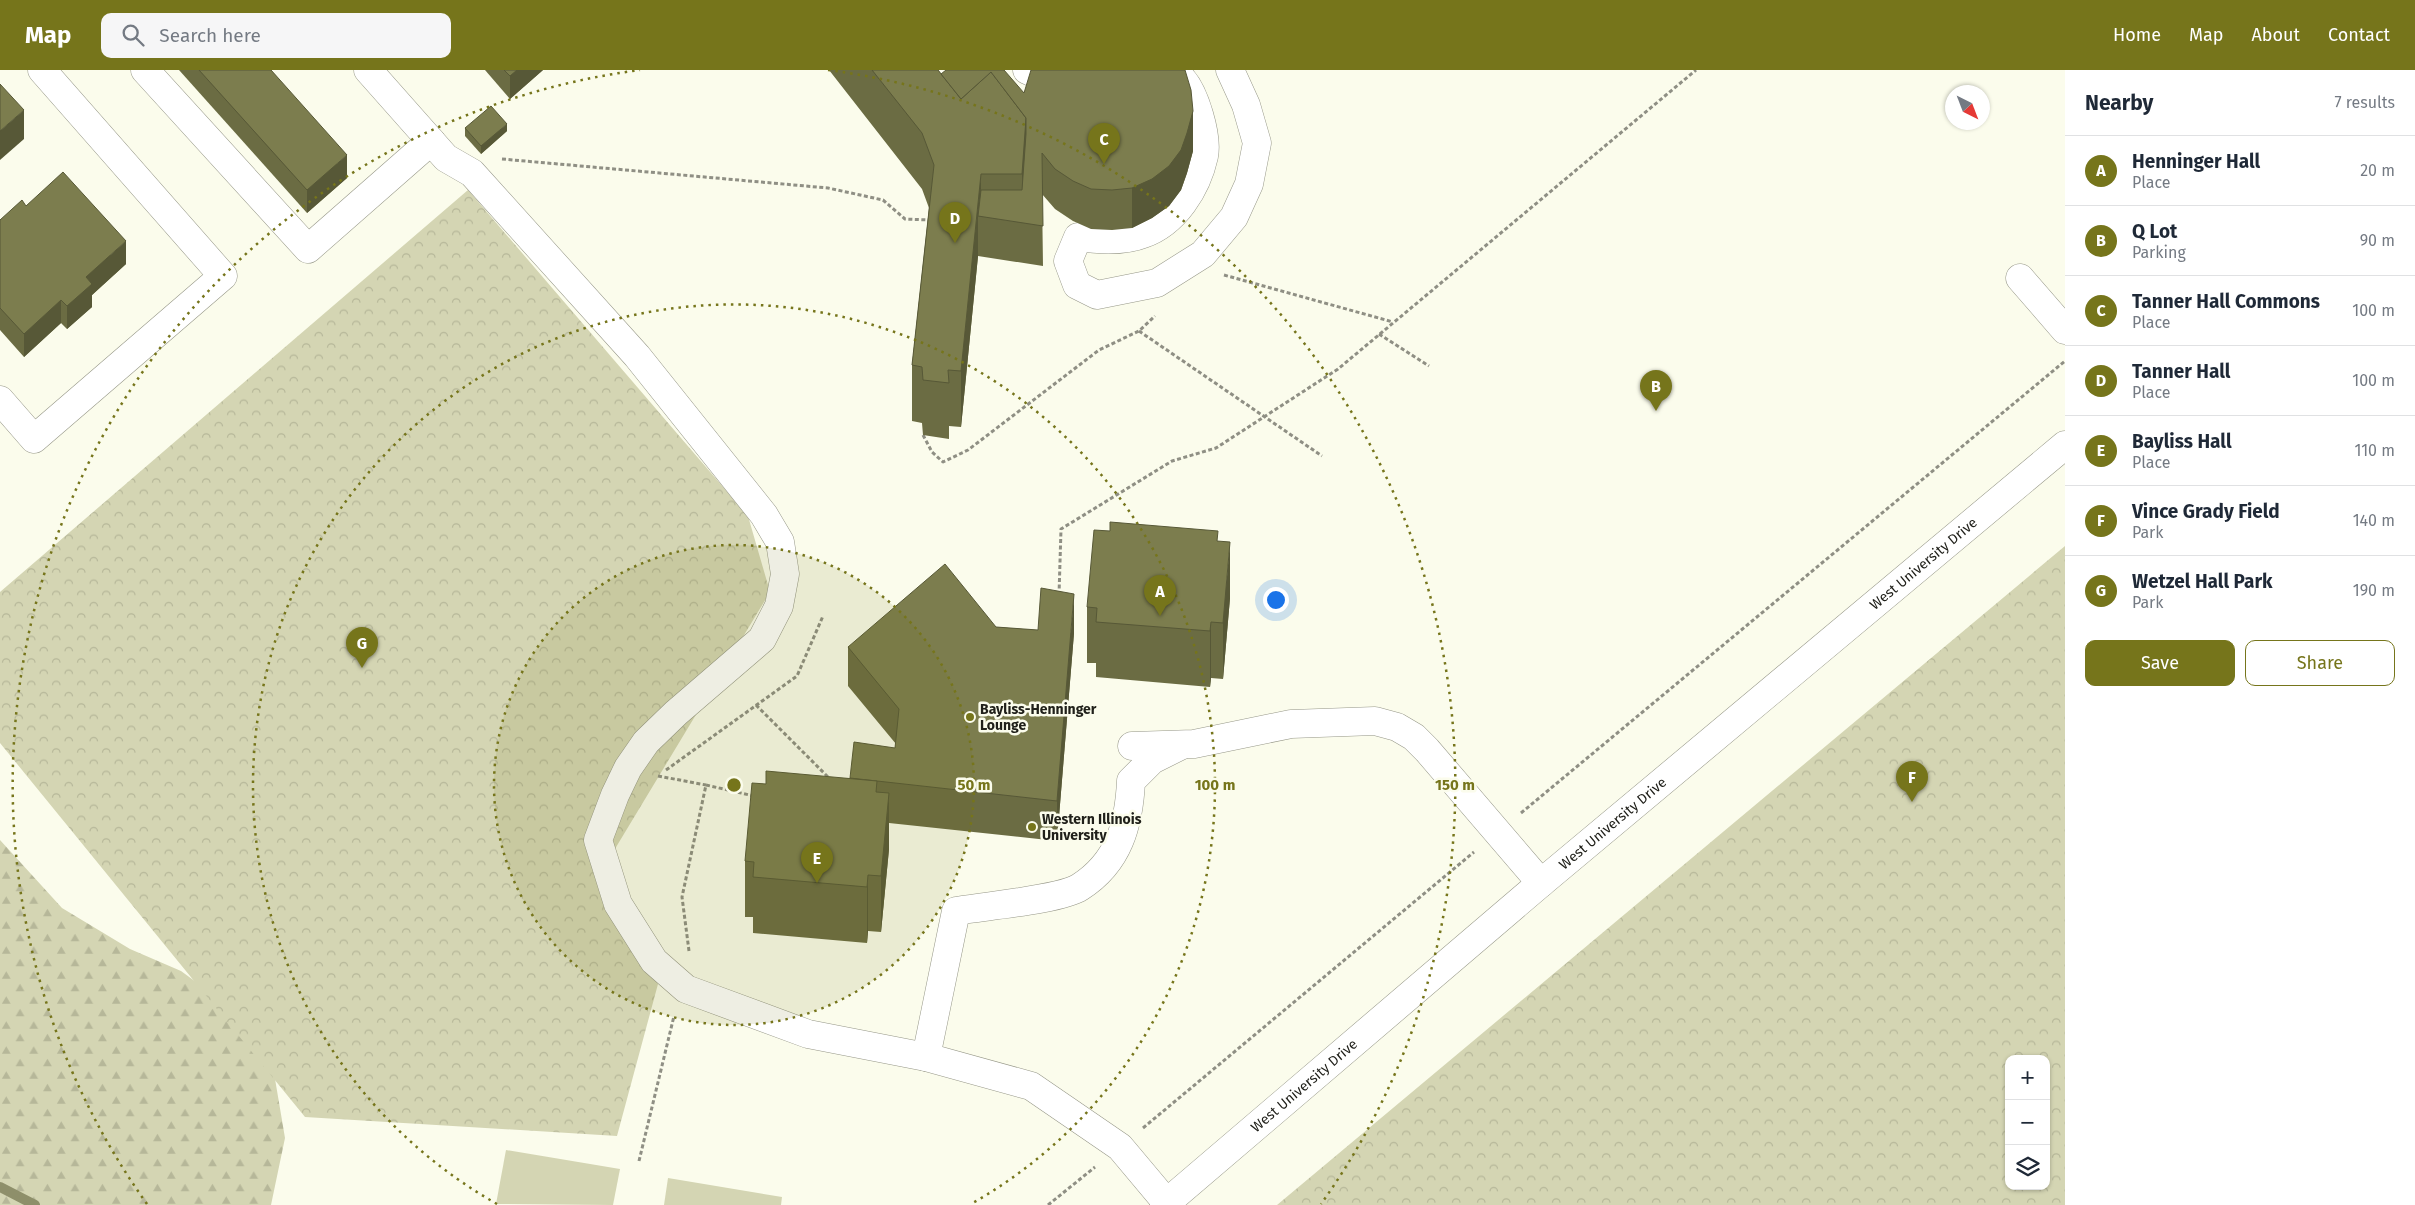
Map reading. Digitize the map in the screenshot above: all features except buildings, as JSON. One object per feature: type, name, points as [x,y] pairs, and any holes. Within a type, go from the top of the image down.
[{"type":"street","points":[[0,400],[34,439],[223,276],[42,70]]},
{"type":"street","points":[[145,70],[308,250],[431,141]]},
{"type":"street","points":[[368,70],[446,158],[472,173],[637,356],[764,515],[780,542],[785,574],[779,606],[762,638],[676,713],[646,742],[628,768],[615,795],[598,840],[618,904],[654,961],[682,985],[716,1001],[808,1034],[926,1057],[1031,1086],[1120,1146],[1165,1204]]},
{"type":"street","points":[[1026,70],[1038,75],[1046,70]]},
{"type":"street","points":[[1166,70],[1180,78],[1200,112],[1204,154],[1191,192],[1168,219],[1142,234],[1103,240],[1078,237],[1068,261],[1077,285],[1097,295],[1157,283],[1203,254],[1234,217],[1249,184],[1257,143],[1246,105],[1230,70]]},
{"type":"street","points":[[2020,278],[2065,330]]},
{"type":"street","name":"West University Drive","points":[[1165,1204],[1541,883],[2065,445]]},
{"type":"street","points":[[1132,746],[1194,744],[1291,724],[1375,721],[1397,727],[1414,737],[1427,750],[1541,883]]},
{"type":"street","points":[[926,1057],[956,911],[1061,894],[1080,887],[1106,863],[1120,842],[1130,811],[1132,781],[1152,760],[1184,744]]},
{"type":"path","points":[[1058,603],[1061,529],[1172,461],[1216,448],[1338,369],[1696,70]]},
{"type":"path","points":[[497,159],[828,188],[883,200],[906,219],[934,220]]},
{"type":"path","points":[[1218,273],[1394,322]]},
{"type":"path","points":[[1139,331],[1322,456]]},
{"type":"path","points":[[1380,334],[1429,366]]},
{"type":"path","points":[[1048,1205],[2065,361]]},
{"type":"path","points":[[651,782],[796,676],[823,616]]},
{"type":"path","points":[[756,705],[832,780]]},
{"type":"path","points":[[657,776],[764,796]]},
{"type":"path","points":[[639,1161],[690,949],[682,897],[706,785]]},
{"type":"green space","points":[[468,190],[748,516],[770,592],[598,877],[617,927],[658,984],[617,1136],[305,1117],[0,743],[0,592]]},
{"type":"green space","points":[[2065,546],[2065,1205],[1277,1205]]},
{"type":"green space","points":[[0,840],[62,908],[130,949],[181,971],[244,1017],[273,1067],[285,1138],[271,1205],[0,1205]]},
{"type":"green space","points":[[506,1150],[620,1169],[613,1205],[496,1204]]},
{"type":"green space","points":[[668,1178],[782,1197],[781,1205],[664,1205]]},
{"type":"waterway","points":[[0,1187],[35,1205]]},
{"type":"place","name":"Tanner Hall Commons","points":[[1104,164]]},
{"type":"place","name":"Tanner Hall","points":[[955,243]]},
{"type":"place","name":"Q Lot","points":[[1656,411]]},
{"type":"place","name":"Henninger Hall","points":[[1160,616]]},
{"type":"place","name":"Wetzel Hall Park","points":[[362,668]]},
{"type":"place","name":"Bayliss-Henninger Lounge","points":[[970,717]]},
{"type":"place","name":"Vince Grady Field","points":[[1912,802]]},
{"type":"place","name":"Western Illinois University","points":[[1032,827]]},
{"type":"place","name":"Bayliss Hall","points":[[817,883]]}]
